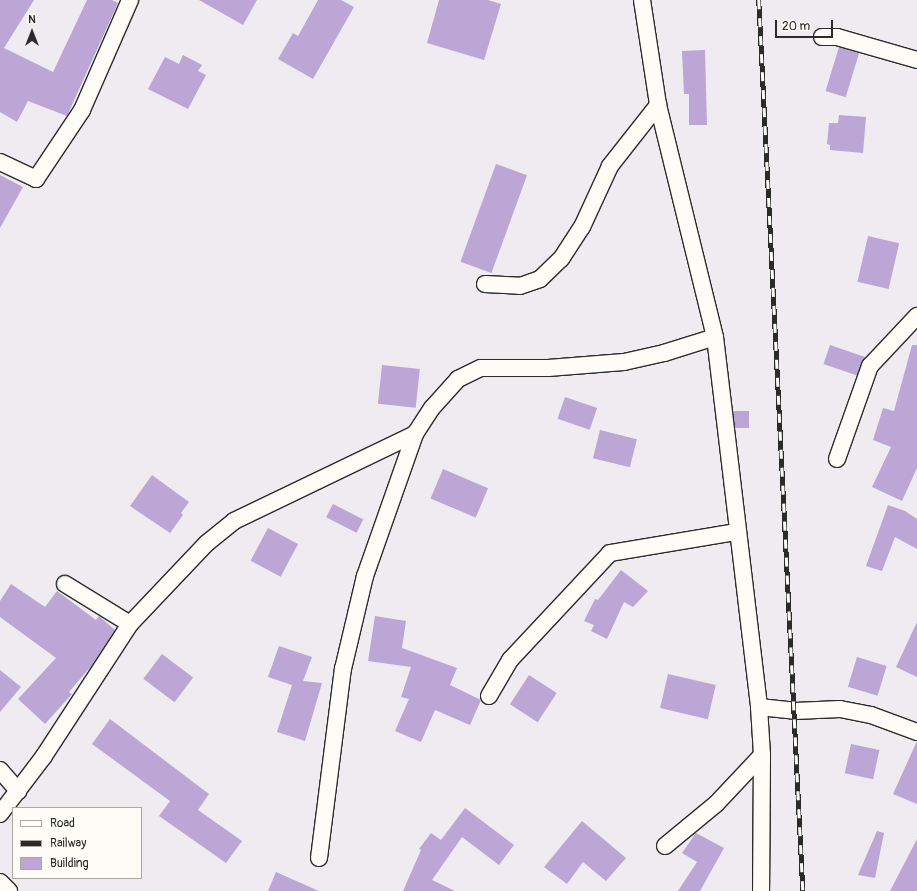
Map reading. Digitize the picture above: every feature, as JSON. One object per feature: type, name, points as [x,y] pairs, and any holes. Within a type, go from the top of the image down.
[{"type":"street","points":[[0,162],[36,179],[82,110],[130,0]]},
{"type":"street","points":[[642,0],[658,105],[715,337],[736,532],[759,707],[762,755],[761,891]]},
{"type":"street","points":[[822,37],[837,37],[917,60]]},
{"type":"street","points":[[486,284],[520,286],[527,284],[540,279],[561,259],[582,227],[610,166],[658,105]]},
{"type":"street","points":[[837,459],[870,366],[917,316]]},
{"type":"street","points":[[319,858],[343,669],[365,576],[415,434],[432,408],[458,379],[481,368],[548,368],[624,362],[664,353],[715,337]]},
{"type":"street","points":[[0,814],[44,756],[130,624],[207,543],[234,521],[415,434]]},
{"type":"street","points":[[489,696],[510,660],[610,553],[736,532]]},
{"type":"street","points":[[65,584],[130,624]]},
{"type":"street","points":[[759,707],[795,711],[840,709],[871,715],[917,732]]},
{"type":"street","points":[[665,846],[716,804],[762,755]]},
{"type":"street","points":[[0,770],[18,791]]},
{"type":"street","points":[[0,882],[9,891]]},
{"type":"building","points":[[0,0],[34,0],[4,48],[53,72],[87,0],[112,0],[118,3],[67,116],[28,101],[17,122],[0,112]]},
{"type":"building","points":[[199,0],[257,0],[243,25]]},
{"type":"building","points":[[318,0],[341,0],[354,7],[313,79],[278,59],[293,33],[298,36]]},
{"type":"building","points":[[439,0],[488,0],[501,4],[484,60],[427,43]]},
{"type":"building","points":[[839,47],[859,53],[846,97],[826,91]]},
{"type":"building","points":[[705,50],[707,125],[689,125],[689,94],[684,94],[682,51]]},
{"type":"building","points":[[183,55],[202,65],[198,71],[206,75],[188,109],[148,89],[165,57],[179,64]]},
{"type":"building","points":[[839,115],[866,117],[863,153],[830,150],[830,145],[827,144],[829,123],[838,123]]},
{"type":"building","points":[[496,164],[527,175],[491,273],[460,262]]},
{"type":"building","points":[[0,175],[23,187],[0,228]]},
{"type":"building","points":[[868,236],[899,243],[889,289],[857,282]]},
{"type":"building","points":[[830,345],[865,357],[858,376],[823,364]]},
{"type":"building","points":[[912,345],[917,345],[917,468],[902,501],[872,487],[891,447],[873,440],[883,408],[894,411]]},
{"type":"building","points":[[382,365],[420,369],[416,408],[378,404]]},
{"type":"building","points":[[565,397],[597,408],[590,430],[558,419]]},
{"type":"building","points":[[733,411],[749,411],[749,428],[733,428]]},
{"type":"building","points":[[600,430],[637,439],[630,467],[593,458]]},
{"type":"building","points":[[443,469],[488,488],[476,518],[430,498]]},
{"type":"building","points":[[152,475],[189,502],[181,513],[183,515],[170,533],[130,506]]},
{"type":"building","points":[[333,504],[363,519],[356,533],[326,517]]},
{"type":"building","points":[[888,505],[905,511],[917,519],[917,549],[895,537],[882,571],[866,566]]},
{"type":"building","points":[[268,528],[298,544],[281,577],[251,561]]},
{"type":"building","points":[[621,570],[648,591],[633,607],[624,602],[607,639],[591,631],[594,625],[584,621],[595,599],[598,600]]},
{"type":"building","points":[[11,584],[45,607],[57,591],[96,620],[99,616],[115,630],[92,665],[69,692],[72,694],[45,724],[18,699],[56,658],[0,617],[0,601]]},
{"type":"building","points":[[375,616],[406,621],[402,648],[457,668],[450,685],[481,700],[470,725],[435,710],[421,742],[395,731],[409,699],[401,697],[411,667],[368,661]]},
{"type":"building","points":[[917,622],[917,677],[896,667]]},
{"type":"building","points":[[279,646],[312,657],[303,681],[322,683],[305,741],[277,732],[292,685],[268,677]]},
{"type":"building","points":[[162,654],[193,677],[174,702],[143,679]]},
{"type":"building","points":[[857,657],[887,666],[878,696],[848,687]]},
{"type":"building","points":[[0,670],[21,687],[0,712]]},
{"type":"building","points":[[668,674],[716,685],[708,719],[660,708]]},
{"type":"building","points":[[529,675],[557,693],[538,722],[510,704]]},
{"type":"building","points":[[110,719],[209,794],[198,810],[242,841],[226,863],[159,816],[170,801],[92,744]]},
{"type":"building","points":[[917,741],[917,804],[893,794]]},
{"type":"building","points":[[851,744],[879,750],[873,779],[845,773]]},
{"type":"building","points":[[465,808],[514,845],[499,865],[462,837],[432,880],[455,891],[403,891],[421,850],[419,849],[431,833],[441,840]]},
{"type":"building","points":[[582,821],[626,858],[606,881],[583,862],[567,884],[544,867]]},
{"type":"building","points":[[877,831],[884,833],[875,878],[858,875]]},
{"type":"building","points":[[696,833],[724,848],[700,891],[678,891],[697,862],[682,853]]},
{"type":"building","points":[[917,839],[917,891],[890,891]]},
{"type":"building","points":[[276,872],[319,891],[268,891]]},
{"type":"railway","points":[[759,0],[803,891]]}]
